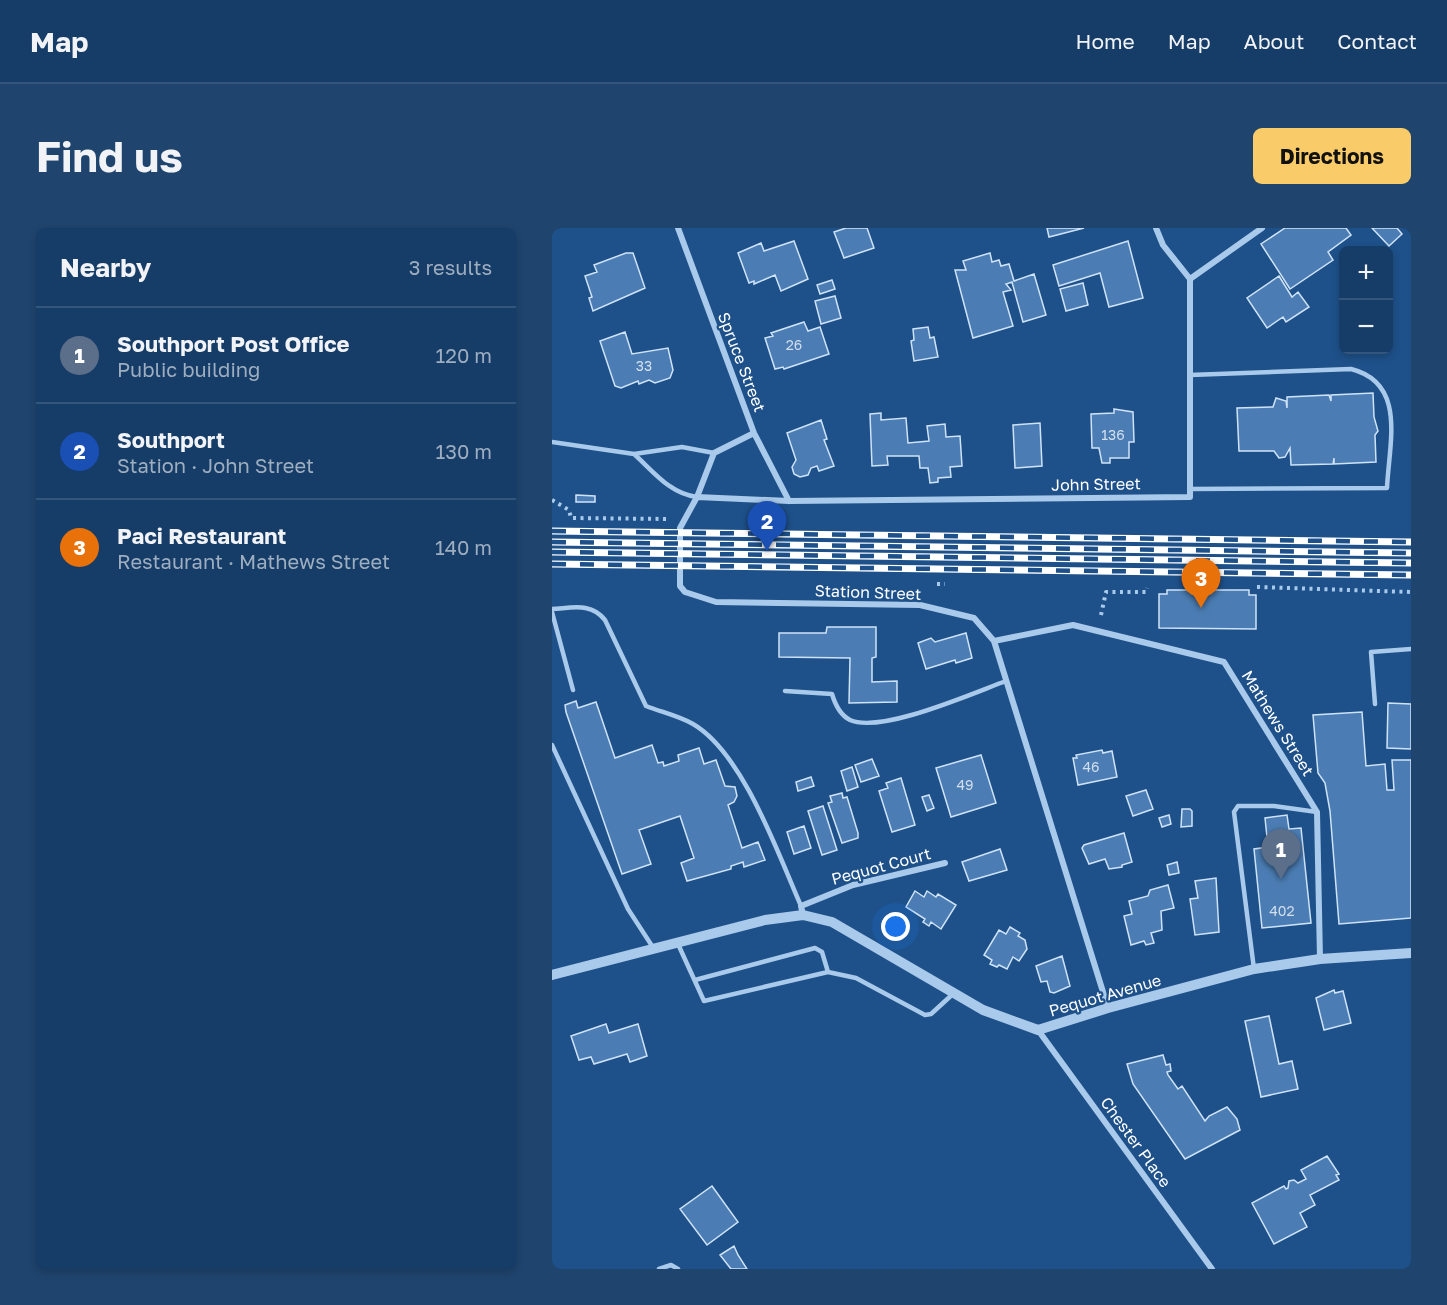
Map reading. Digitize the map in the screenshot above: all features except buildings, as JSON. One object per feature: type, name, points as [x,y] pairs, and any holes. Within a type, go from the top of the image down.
[{"type":"street","name":"Spruce Street","points":[[678,228],[754,433],[789,501]]},
{"type":"street","points":[[1156,228],[1163,245],[1190,279],[1190,489]]},
{"type":"street","points":[[1190,279],[1262,228]]},
{"type":"street","points":[[714,453],[754,433]]},
{"type":"street","name":"Station Street","points":[[714,453],[697,497],[680,528],[680,586],[685,592],[716,602],[920,605],[974,618],[994,641],[1108,1008]]},
{"type":"street","name":"John Street","points":[[697,497],[789,501],[1190,497],[1190,489]]},
{"type":"street","name":"Mathews Street","points":[[994,641],[1073,625],[1224,662],[1317,812]]},
{"type":"street","points":[[1317,812],[1320,959]]},
{"type":"street","name":"Pequot Court","points":[[802,910],[853,885],[945,863]]},
{"type":"street","name":"Pequot Avenue","points":[[552,975],[802,910],[832,922],[983,1010],[1038,1030],[1108,1008],[1254,969],[1320,959],[1411,953]]},
{"type":"street","name":"Chester Place","points":[[1038,1030],[1212,1269]]},
{"type":"lane","points":[[1190,375],[1351,369],[1368,374],[1380,383],[1390,402],[1387,488],[1190,489]]},
{"type":"lane","points":[[552,442],[634,454],[682,447],[714,453]]},
{"type":"lane","points":[[634,454],[683,496],[697,497]]},
{"type":"lane","points":[[573,690],[552,611],[588,607],[598,610],[605,620],[646,706],[693,724],[726,756],[753,798],[802,910]]},
{"type":"lane","points":[[1375,704],[1371,652],[1411,650]]},
{"type":"lane","points":[[785,691],[832,694],[844,716],[853,721],[897,721],[1006,681]]},
{"type":"lane","points":[[552,745],[628,909],[654,949]]},
{"type":"lane","points":[[1254,969],[1234,812],[1238,806],[1274,806],[1317,812]]},
{"type":"lane","points":[[678,942],[704,1001],[828,972],[856,978],[925,1015],[931,1014],[954,993]]},
{"type":"lane","points":[[695,980],[815,948],[822,952],[828,972]]},
{"type":"lane","points":[[659,1269],[671,1264],[678,1269]]},
{"type":"path","points":[[552,500],[569,510],[571,518],[669,519]]},
{"type":"path","points":[[937,584],[945,584]]},
{"type":"path","points":[[1257,587],[1411,592]]},
{"type":"path","points":[[1101,615],[1106,592],[1146,592],[1147,588]]},
{"type":"railway","points":[[552,531],[1411,542]]},
{"type":"railway","points":[[552,542],[1411,553]]},
{"type":"railway","points":[[552,552],[1411,563]]},
{"type":"railway","points":[[552,564],[1411,575]]},
{"type":"place","name":"Southport","points":[[767,551]]},
{"type":"place","name":"Paci Restaurant","points":[[1201,608]]},
{"type":"place","name":"Southport Post Office","points":[[1281,879]]}]
